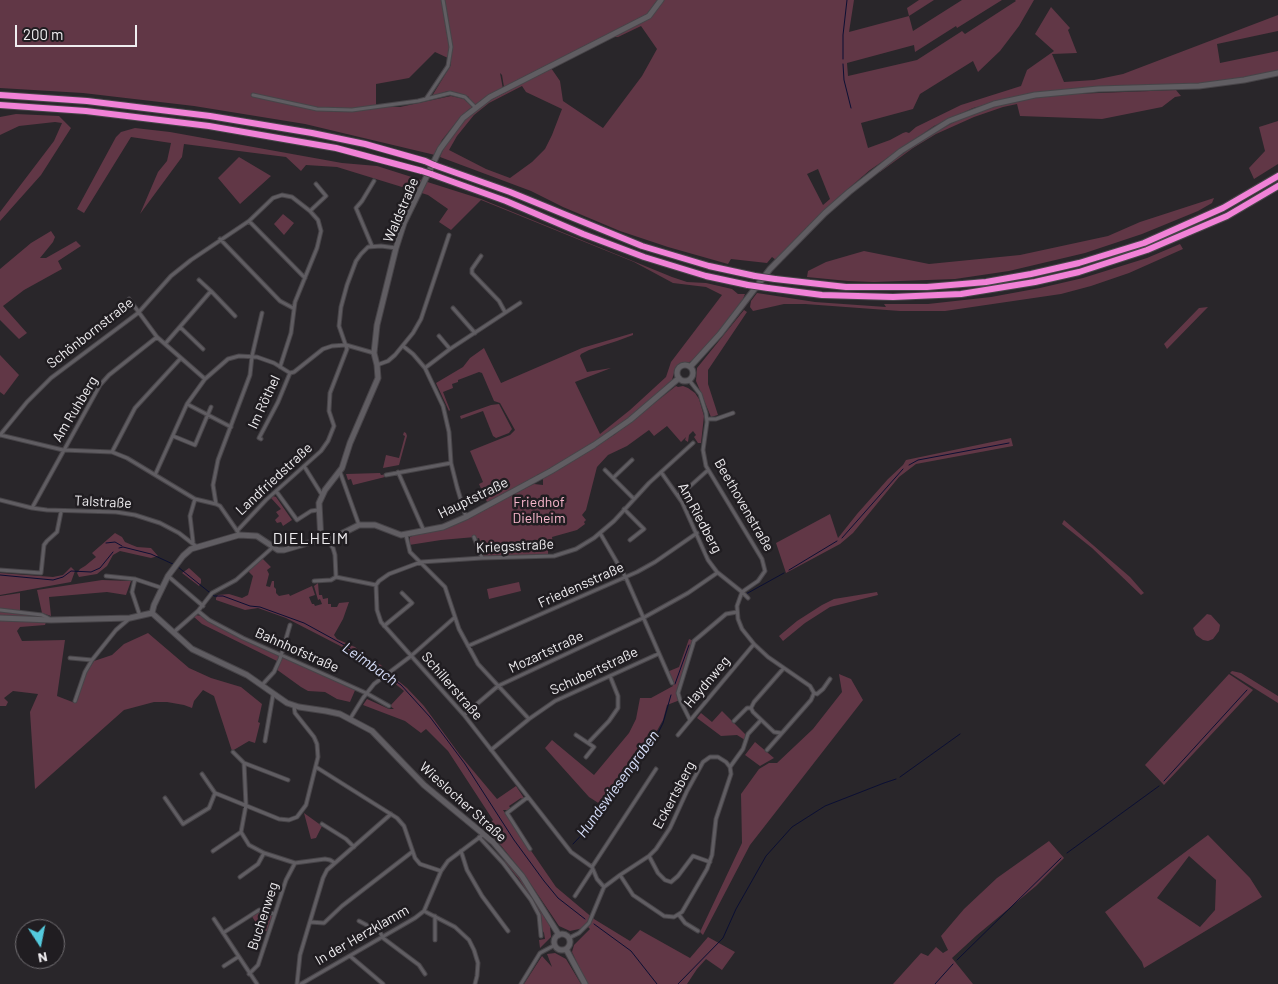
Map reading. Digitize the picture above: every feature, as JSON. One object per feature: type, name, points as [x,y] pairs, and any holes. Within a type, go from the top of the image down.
[{"type":"highway","points":[[0,95],[134,106],[219,117],[343,139],[425,161],[510,192],[642,246],[709,266],[756,276],[830,286],[918,287],[986,282],[1079,263],[1144,243],[1223,208],[1278,176]]},
{"type":"highway","points":[[0,105],[86,111],[209,126],[336,148],[431,174],[644,257],[699,274],[768,288],[822,295],[893,298],[961,294],[1035,282],[1079,272],[1147,250],[1227,216],[1278,186]]},
{"type":"street","points":[[426,99],[448,66],[451,47],[443,0]]},
{"type":"street","name":"Waldstraße","points":[[378,365],[374,353],[377,325],[404,223],[440,149],[457,124],[475,107],[498,93],[649,16],[661,0]]},
{"type":"street","points":[[690,367],[720,334],[770,269],[825,213],[901,150],[949,121],[994,104],[1035,95],[1098,89],[1199,86],[1278,73]]},
{"type":"street","points":[[253,95],[317,108],[352,110],[426,99],[450,93],[465,97],[475,107]]},
{"type":"street","points":[[372,246],[356,208],[374,181]]},
{"type":"street","points":[[280,367],[291,333],[293,308],[317,248],[321,231],[318,220],[310,211],[326,196],[316,184]]},
{"type":"street","name":"Schönbornstraße","points":[[0,435],[27,402],[51,378],[138,312],[171,276],[220,239],[249,221],[273,198],[282,195],[292,197],[310,211]]},
{"type":"street","points":[[249,221],[305,278]]},
{"type":"street","points":[[321,541],[318,510],[322,495],[340,472],[350,443],[378,378],[378,365],[388,361],[403,346],[414,333],[421,319],[449,235]]},
{"type":"street","points":[[220,239],[280,301],[293,308]]},
{"type":"street","points":[[346,345],[341,336],[339,326],[343,297],[356,261],[360,254],[372,246],[396,248]]},
{"type":"street","points":[[481,256],[472,269],[472,273],[499,301],[505,312]]},
{"type":"street","points":[[199,280],[235,316]]},
{"type":"street","points":[[165,344],[211,291]]},
{"type":"street","points":[[129,299],[157,337],[205,380]]},
{"type":"street","points":[[425,368],[450,349],[520,303]]},
{"type":"street","points":[[454,308],[475,332]]},
{"type":"street","points":[[216,504],[213,485],[218,460],[250,375],[252,356],[262,313]]},
{"type":"street","points":[[180,327],[203,349]]},
{"type":"street","points":[[439,336],[450,349]]},
{"type":"street","name":"Am Ruhberg","points":[[32,508],[100,385],[109,375],[157,337]]},
{"type":"street","points":[[155,475],[187,404],[205,380],[228,359],[239,356],[252,356],[266,359],[290,373],[294,372],[323,349],[339,344],[374,353]]},
{"type":"street","name":"Landfriedstraße","points":[[238,533],[252,515],[276,491],[325,446],[334,429],[334,422],[329,411],[330,393],[346,353],[346,345]]},
{"type":"street","points":[[403,346],[425,368],[447,418],[452,463],[466,517]]},
{"type":"street","points":[[112,452],[135,408],[180,359]]},
{"type":"street","points":[[682,365],[690,367],[693,374],[689,380],[683,381],[677,373],[678,368],[682,365]]},
{"type":"street","name":"Im Röthel","points":[[262,440],[259,438],[278,402],[290,373]]},
{"type":"street","name":"Hauptstraße","points":[[359,525],[375,525],[396,534],[406,535],[443,527],[466,517],[551,471],[609,435],[679,378]]},
{"type":"street","name":"Beethovenstraße","points":[[689,380],[703,401],[707,419],[703,450],[708,470],[759,553],[764,566],[765,571],[761,578],[742,592]]},
{"type":"street","points":[[187,404],[231,427]]},
{"type":"street","points":[[173,436],[195,444],[211,407]]},
{"type":"street","points":[[707,419],[716,419],[734,413]]},
{"type":"street","points":[[0,435],[63,450],[112,452],[127,458],[196,499],[220,506],[238,533]]},
{"type":"street","name":"Kriegsstraße","points":[[420,562],[554,556],[576,549],[600,533],[693,443]]},
{"type":"street","points":[[613,478],[632,460]]},
{"type":"street","points":[[386,474],[452,463]]},
{"type":"street","points":[[304,466],[322,495]]},
{"type":"street","points":[[605,470],[634,499]]},
{"type":"street","points":[[678,494],[688,488],[708,470]]},
{"type":"street","points":[[0,618],[51,620],[130,618],[140,616],[152,613],[168,576],[188,551],[238,533],[257,536],[274,547],[284,550],[327,540],[359,525],[340,472]]},
{"type":"street","points":[[398,472],[424,531]]},
{"type":"street","name":"Am Riedberg","points":[[661,472],[678,494],[698,533],[708,560],[717,572],[748,598]]},
{"type":"street","points":[[276,491],[297,520],[311,511],[318,510]]},
{"type":"street","points":[[193,542],[190,518],[196,499]]},
{"type":"street","name":"Talstraße","points":[[0,500],[32,508],[61,512],[116,512],[135,515],[160,523],[193,542],[198,547]]},
{"type":"street","points":[[624,509],[644,529],[630,540]]},
{"type":"street","points":[[0,570],[41,573],[44,546],[57,532],[61,512]]},
{"type":"street","points":[[600,533],[626,578],[658,654]]},
{"type":"street","name":"Friedensstraße","points":[[468,646],[626,578],[650,565],[698,533]]},
{"type":"street","points":[[406,535],[410,552],[445,587],[454,618],[478,664],[529,719]]},
{"type":"street","points":[[474,537],[482,558]]},
{"type":"street","points":[[327,540],[333,548],[335,555],[336,577]]},
{"type":"street","points":[[174,632],[203,606],[212,592],[236,580],[274,547]]},
{"type":"street","points":[[314,581],[331,580],[336,577],[376,585],[378,581],[389,574],[420,562]]},
{"type":"street","name":"Mozartstraße","points":[[464,714],[498,686],[643,618],[688,593],[717,572]]},
{"type":"street","points":[[106,576],[136,578],[162,588]]},
{"type":"street","points":[[168,576],[203,606]]},
{"type":"street","points":[[136,578],[132,592],[140,616]]},
{"type":"street","name":"Schillerstraße","points":[[376,585],[378,615],[384,626],[464,714],[571,852],[592,868],[597,880],[604,887]]},
{"type":"street","points":[[742,592],[737,612],[740,625],[754,644],[783,669],[810,686],[814,693]]},
{"type":"street","points":[[384,626],[412,603],[402,593]]},
{"type":"street","points":[[0,610],[42,615],[51,620]]},
{"type":"street","name":"Bahnhofstraße","points":[[198,611],[209,620],[282,656],[366,693],[389,706]]},
{"type":"street","points":[[690,720],[678,693],[694,641],[726,614],[737,612]]},
{"type":"street","name":"Wieslocher Straße","points":[[152,613],[192,649],[247,675],[274,695],[294,706],[326,710],[350,719],[372,731],[424,785],[484,833],[508,859],[522,876],[559,935]]},
{"type":"street","points":[[75,701],[85,672],[92,660],[116,630],[130,618]]},
{"type":"street","points":[[350,719],[366,693],[381,678],[411,656],[454,618]]},
{"type":"street","points":[[261,686],[274,672],[282,656],[290,625]]},
{"type":"street","name":"Haydnweg","points":[[678,735],[754,644]]},
{"type":"street","name":"Schubertstraße","points":[[491,750],[529,719],[555,701],[658,654],[672,683]]},
{"type":"street","points":[[70,658],[92,660]]},
{"type":"street","points":[[734,721],[747,708],[751,708],[783,669]]},
{"type":"street","points":[[588,743],[609,721],[618,708],[618,696],[610,676]]},
{"type":"street","points":[[814,693],[817,694],[823,689],[830,679]]},
{"type":"street","points":[[767,750],[811,700],[814,693]]},
{"type":"street","points":[[265,741],[274,695]]},
{"type":"street","points":[[202,774],[215,792],[279,819],[289,820],[297,817],[306,805],[306,798],[318,757],[317,744],[314,737],[295,713],[294,706]]},
{"type":"street","points":[[751,708],[774,732],[781,732]]},
{"type":"street","points":[[620,875],[630,891],[638,899],[664,916],[678,915],[686,906],[710,862],[716,819],[723,794],[730,779],[730,767],[745,746],[748,734],[761,720]]},
{"type":"street","points":[[576,734],[594,747],[586,757]]},
{"type":"street","points":[[233,752],[244,764],[288,780]]},
{"type":"street","name":"Eckertsberg","points":[[604,887],[656,849],[670,828],[703,762],[710,757],[718,757],[730,767]]},
{"type":"street","points":[[244,764],[246,805],[241,832],[249,845],[264,853],[295,863],[325,859],[335,863]]},
{"type":"street","points":[[316,767],[397,818],[404,826],[412,852],[420,864],[441,871]]},
{"type":"street","points":[[575,896],[656,768]]},
{"type":"street","points":[[165,798],[183,824],[209,808],[215,792]]},
{"type":"street","points":[[528,797],[507,813],[530,849]]},
{"type":"street","points":[[299,984],[300,954],[327,870],[391,814]]},
{"type":"street","points":[[322,824],[346,839],[354,848]]},
{"type":"street","points":[[213,851],[241,832]]},
{"type":"street","name":"In der Herzklamm","points":[[299,984],[383,938],[424,911],[441,871],[448,861],[484,833]]},
{"type":"street","points":[[479,837],[503,863],[531,900],[539,915],[541,936]]},
{"type":"street","points":[[461,851],[468,870],[482,896],[508,931]]},
{"type":"street","points":[[310,922],[324,923],[342,906],[412,852]]},
{"type":"street","points":[[240,877],[258,864],[264,853]]},
{"type":"street","points":[[648,856],[658,873],[665,880],[671,882],[693,856],[710,862]]},
{"type":"street","name":"Buchenweg","points":[[249,974],[258,965],[286,880],[295,863]]},
{"type":"street","points":[[569,938],[579,933],[589,923],[604,887]]},
{"type":"street","points":[[223,933],[259,910],[274,914]]},
{"type":"street","points":[[424,911],[455,927],[472,945],[478,963],[474,984]]},
{"type":"street","points":[[678,915],[685,923],[698,931]]},
{"type":"street","points":[[434,916],[435,940]]},
{"type":"street","points":[[214,919],[256,984]]},
{"type":"street","points":[[359,921],[380,932],[383,938],[419,965],[425,974]]},
{"type":"street","points":[[559,935],[566,935],[569,938],[571,943],[566,949],[558,949],[555,945],[554,940],[559,935]]},
{"type":"street","points":[[521,984],[540,953],[555,945]]},
{"type":"street","points":[[566,949],[585,984]]},
{"type":"street","points":[[350,956],[384,984]]},
{"type":"street","points":[[224,966],[238,957]]},
{"type":"green space","points":[[0,0],[659,0],[650,12],[641,18],[504,87],[500,73],[503,89],[487,96],[468,110],[442,140],[435,155],[305,124],[194,106],[83,93],[0,88]],"holes":[[[435,52],[448,58],[451,65],[432,96],[448,91],[469,97],[467,102],[464,99],[451,96],[400,107],[376,107],[376,84],[409,78]]]},
{"type":"green space","points":[[663,0],[854,0],[849,32],[909,16],[913,31],[962,0],[1002,0],[915,52],[914,45],[847,63],[848,76],[917,60],[962,31],[965,34],[1015,0],[1034,0],[1019,26],[1000,51],[978,72],[973,61],[920,94],[913,109],[861,123],[868,148],[903,133],[909,133],[916,127],[961,105],[1021,86],[1027,70],[1054,51],[1035,34],[1051,7],[1070,28],[1068,30],[1077,53],[1052,54],[1064,82],[1094,80],[1123,74],[1278,15],[1278,31],[1217,44],[1220,63],[1278,51],[1278,71],[1217,83],[1052,91],[1022,95],[973,108],[934,126],[870,170],[835,200],[776,260],[772,257],[767,263],[731,259],[728,264],[668,247],[620,231],[531,191],[440,157],[446,142],[464,120],[485,103],[551,68],[560,81],[563,101],[603,128],[642,76],[657,49],[641,26],[618,37],[613,37],[651,16]],"holes":[[[522,86],[526,92],[562,109],[545,149],[532,162],[510,178],[486,169],[449,150],[457,136],[474,115],[489,103]],[[818,169],[830,199],[823,205],[807,174]]]},
{"type":"green space","points":[[919,0],[934,0],[909,16],[907,8]]},
{"type":"green space","points":[[1176,90],[1181,96],[1175,97],[1162,107],[1102,119],[1020,116],[1017,104],[1003,107],[974,117],[936,134],[880,172],[878,171],[932,134],[956,121],[999,105],[1047,95]]},
{"type":"green space","points":[[16,114],[59,116],[71,128],[41,175],[0,221],[0,212],[54,141],[62,123],[19,126],[0,135],[0,117]]},
{"type":"green space","points":[[1278,121],[1278,164],[1254,179],[1249,168],[1265,151],[1259,127]]},
{"type":"green space","points":[[135,128],[170,132],[342,163],[377,166],[481,199],[672,277],[687,282],[706,283],[732,289],[738,294],[745,294],[740,306],[704,350],[693,361],[678,365],[672,380],[638,411],[596,441],[537,475],[537,478],[500,498],[498,497],[487,502],[479,484],[483,482],[470,451],[510,435],[515,430],[500,403],[494,401],[482,373],[479,372],[458,380],[458,382],[452,384],[453,388],[443,392],[449,411],[436,383],[463,367],[470,358],[484,348],[501,383],[582,348],[633,333],[633,335],[589,350],[580,356],[587,372],[611,368],[575,382],[600,434],[666,377],[671,362],[722,295],[706,287],[673,283],[634,262],[481,200],[451,230],[439,222],[448,209],[428,195],[337,167],[306,165],[301,171],[286,157],[184,144],[182,157],[140,214],[158,172],[167,161],[171,143],[131,137],[84,213],[77,209],[116,137],[121,132]]},
{"type":"green space","points":[[239,157],[271,176],[240,204],[218,178]]},
{"type":"green space","points":[[1214,198],[1212,203],[1198,211],[1142,234],[1085,253],[1009,271],[955,279],[874,282],[807,277],[808,271],[826,262],[864,251],[929,264],[1020,255],[1108,236],[1140,222]]},
{"type":"green space","points":[[283,214],[294,223],[284,235],[274,224]]},
{"type":"green space","points":[[51,231],[55,237],[53,242],[40,258],[46,258],[76,241],[81,246],[58,261],[62,269],[24,290],[3,306],[27,333],[19,339],[0,320],[0,269],[31,243]]},
{"type":"green space","points":[[1180,244],[1183,249],[1129,273],[1091,286],[1061,294],[945,311],[900,311],[805,304],[784,304],[753,311],[750,307],[751,301],[757,293],[815,302],[886,307],[884,304],[928,304],[991,297],[1083,278],[1147,258]]},
{"type":"green space","points":[[1208,307],[1167,349],[1164,344],[1199,308]]},
{"type":"green space","points":[[744,310],[747,312],[708,370],[708,384],[718,415],[711,417],[696,381],[697,368]]},
{"type":"green space","points":[[0,355],[19,375],[4,395],[0,392]]},
{"type":"green space","name":"Friedhof Dielheim","points":[[676,386],[688,388],[699,399],[704,416],[701,443],[698,443],[694,437],[696,435],[693,431],[689,435],[688,442],[685,440],[686,437],[681,442],[667,426],[654,436],[649,430],[627,446],[608,455],[597,467],[586,510],[582,515],[586,520],[585,524],[577,530],[552,537],[554,550],[548,550],[548,555],[483,556],[482,553],[484,552],[479,538],[476,539],[475,537],[409,545],[410,537],[473,514],[534,484],[543,485],[543,478],[614,435]]},
{"type":"green space","points":[[499,404],[512,429],[509,433],[496,438],[493,436],[483,411],[461,419],[460,416]]},
{"type":"green space","points":[[404,432],[407,436],[399,465],[383,468],[386,455],[399,458],[405,436],[403,435]]},
{"type":"green space","points":[[1011,438],[1013,446],[916,464],[899,477],[853,533],[840,544],[786,573],[776,543],[830,514],[838,538],[906,460]]},
{"type":"green space","points":[[380,473],[381,475],[395,473],[353,485],[351,479],[348,480],[346,474]]},
{"type":"green space","points":[[273,496],[276,497],[292,520],[283,526],[281,522],[277,523],[275,520],[279,516],[276,512],[281,509],[271,498]]},
{"type":"green space","points":[[1064,520],[1130,577],[1144,593],[1141,595],[1092,548],[1062,524]]},
{"type":"green space","points":[[115,533],[122,537],[125,542],[132,545],[151,548],[158,556],[151,558],[120,551],[113,555],[107,566],[97,574],[79,577],[77,573],[80,569],[96,557],[92,553]]},
{"type":"green space","points":[[262,558],[271,567],[267,570],[269,574],[266,586],[270,587],[272,581],[274,581],[276,593],[279,596],[289,594],[290,596],[312,586],[315,595],[309,597],[312,604],[315,606],[322,604],[320,599],[318,600],[314,586],[318,583],[319,595],[322,595],[323,599],[328,598],[328,604],[331,604],[331,607],[337,607],[339,603],[349,602],[343,619],[334,635],[337,639],[355,647],[372,661],[381,665],[386,671],[382,674],[350,651],[286,618],[258,608],[245,610],[216,600],[218,595],[229,594],[242,598],[248,595],[253,576],[248,571]]},
{"type":"green space","points":[[71,567],[75,571],[71,582],[0,595],[0,573],[53,577],[63,575]]},
{"type":"green space","points":[[189,568],[201,579],[199,586],[182,573]]},
{"type":"green space","points":[[102,580],[131,581],[126,595],[107,592],[49,597],[51,616],[42,613],[37,590]]},
{"type":"green space","points":[[519,582],[521,591],[489,599],[487,589]]},
{"type":"green space","points":[[877,592],[878,595],[830,607],[805,623],[783,641],[779,636],[797,621],[834,599]]},
{"type":"green space","points":[[20,593],[20,611],[45,618],[0,616],[0,596]]},
{"type":"green space","points":[[1207,614],[1211,615],[1220,625],[1219,631],[1213,639],[1208,641],[1196,635],[1193,628]]},
{"type":"green space","points":[[196,615],[356,688],[350,702],[337,699],[325,692],[308,691],[276,669],[279,662],[202,624],[194,617]]},
{"type":"green space","points":[[0,620],[46,622],[45,625],[20,627],[17,631],[22,641],[65,640],[57,696],[75,703],[87,672],[94,661],[112,655],[124,644],[148,633],[189,668],[211,678],[241,687],[262,704],[255,743],[249,741],[232,751],[214,696],[203,690],[194,701],[192,708],[167,702],[154,702],[124,710],[35,789],[30,712],[38,694],[13,691],[4,698],[8,702],[6,706],[0,706]]},
{"type":"green space","points":[[689,639],[694,641],[679,686],[680,700],[667,705],[663,720],[654,736],[603,806],[589,797],[545,748],[552,740],[594,775],[629,733],[636,719],[640,698],[651,698],[673,686],[667,672],[679,667]]},
{"type":"green space","points":[[1232,671],[1241,673],[1278,696],[1278,703],[1230,673]]},
{"type":"green space","points":[[839,674],[851,679],[863,700],[750,845],[703,935],[700,932],[742,843],[741,794],[759,769],[769,763],[777,763],[813,729],[842,692]]},
{"type":"green space","points":[[1229,674],[1253,690],[1164,785],[1145,765]]},
{"type":"green space","points":[[391,675],[424,706],[460,755],[497,799],[516,786],[524,798],[523,800],[521,798],[509,806],[511,809],[509,810],[503,810],[556,887],[594,919],[630,941],[640,930],[690,958],[708,937],[735,952],[722,970],[706,959],[687,984],[587,984],[572,952],[574,945],[590,929],[588,927],[570,931],[559,926],[524,874],[485,829],[493,820],[448,751],[426,729],[421,733],[405,721],[363,705],[367,699],[389,709],[394,709],[390,706],[404,691],[387,677]]},
{"type":"green space","points":[[722,711],[745,734],[745,740],[737,735],[721,736],[697,718],[701,713],[712,722]]},
{"type":"green space","points":[[755,742],[774,758],[760,766],[745,755]]},
{"type":"green space","points":[[304,813],[322,826],[316,838],[311,839]]},
{"type":"green space","points":[[1208,835],[1250,878],[1262,897],[1144,968],[1142,962],[1105,912]],"holes":[[[1189,856],[1216,880],[1215,910],[1200,927],[1157,898]]]},
{"type":"green space","points":[[1049,841],[1064,858],[1036,886],[952,958],[973,984],[893,984],[921,953],[928,956],[936,947],[943,953],[948,950],[941,936],[964,909],[997,878]]},
{"type":"green space","points":[[506,860],[520,878],[550,926],[551,937],[540,948],[539,940],[545,939],[542,930],[541,914],[519,879],[504,861]]},
{"type":"green space","points":[[259,910],[274,914],[269,932],[260,929],[251,915]]},
{"type":"green space","points":[[555,953],[566,959],[581,984],[524,984],[542,956],[552,967],[547,954]]},
{"type":"waterway","points":[[843,59],[843,35],[847,0]]},
{"type":"waterway","points":[[843,64],[844,80],[851,108]]},
{"type":"waterway","name":"Hundswiesengraben","points":[[909,465],[918,460],[1009,443]]},
{"type":"waterway","name":"Hundswiesengraben","points":[[842,538],[903,469]]},
{"type":"waterway","name":"Hundswiesengraben","points":[[789,570],[837,541]]},
{"type":"waterway","name":"Leimbach","points":[[106,543],[115,542],[122,546]]},
{"type":"waterway","name":"Leimbach","points":[[119,548],[123,547],[151,554],[175,565]]},
{"type":"waterway","name":"Leimbach","points":[[0,575],[53,580],[63,577],[71,571],[91,572],[100,568],[113,552]]},
{"type":"waterway","name":"Leimbach","points":[[178,567],[214,596],[223,596],[250,606],[260,607],[304,623],[346,646],[401,685],[430,717],[465,764],[514,840],[544,881],[558,898],[585,919]]},
{"type":"waterway","name":"Hundswiesengraben","points":[[746,594],[784,573]]},
{"type":"waterway","name":"Hundswiesengraben","points":[[675,684],[689,645]]},
{"type":"waterway","points":[[1164,781],[1247,690]]},
{"type":"waterway","name":"Hundswiesengraben","points":[[573,844],[592,824],[658,733],[671,695]]},
{"type":"waterway","points":[[900,777],[960,734]]},
{"type":"waterway","points":[[678,984],[723,938],[736,909],[766,856],[792,827],[825,806],[896,779]]},
{"type":"waterway","points":[[1067,853],[1159,786]]},
{"type":"waterway","points":[[957,960],[1061,858]]},
{"type":"waterway","name":"Leimbach","points":[[594,924],[631,951],[657,984]]},
{"type":"waterway","points":[[935,984],[953,964]]},
{"type":"district","name":"DIELHEIM","points":[[311,539]]}]
